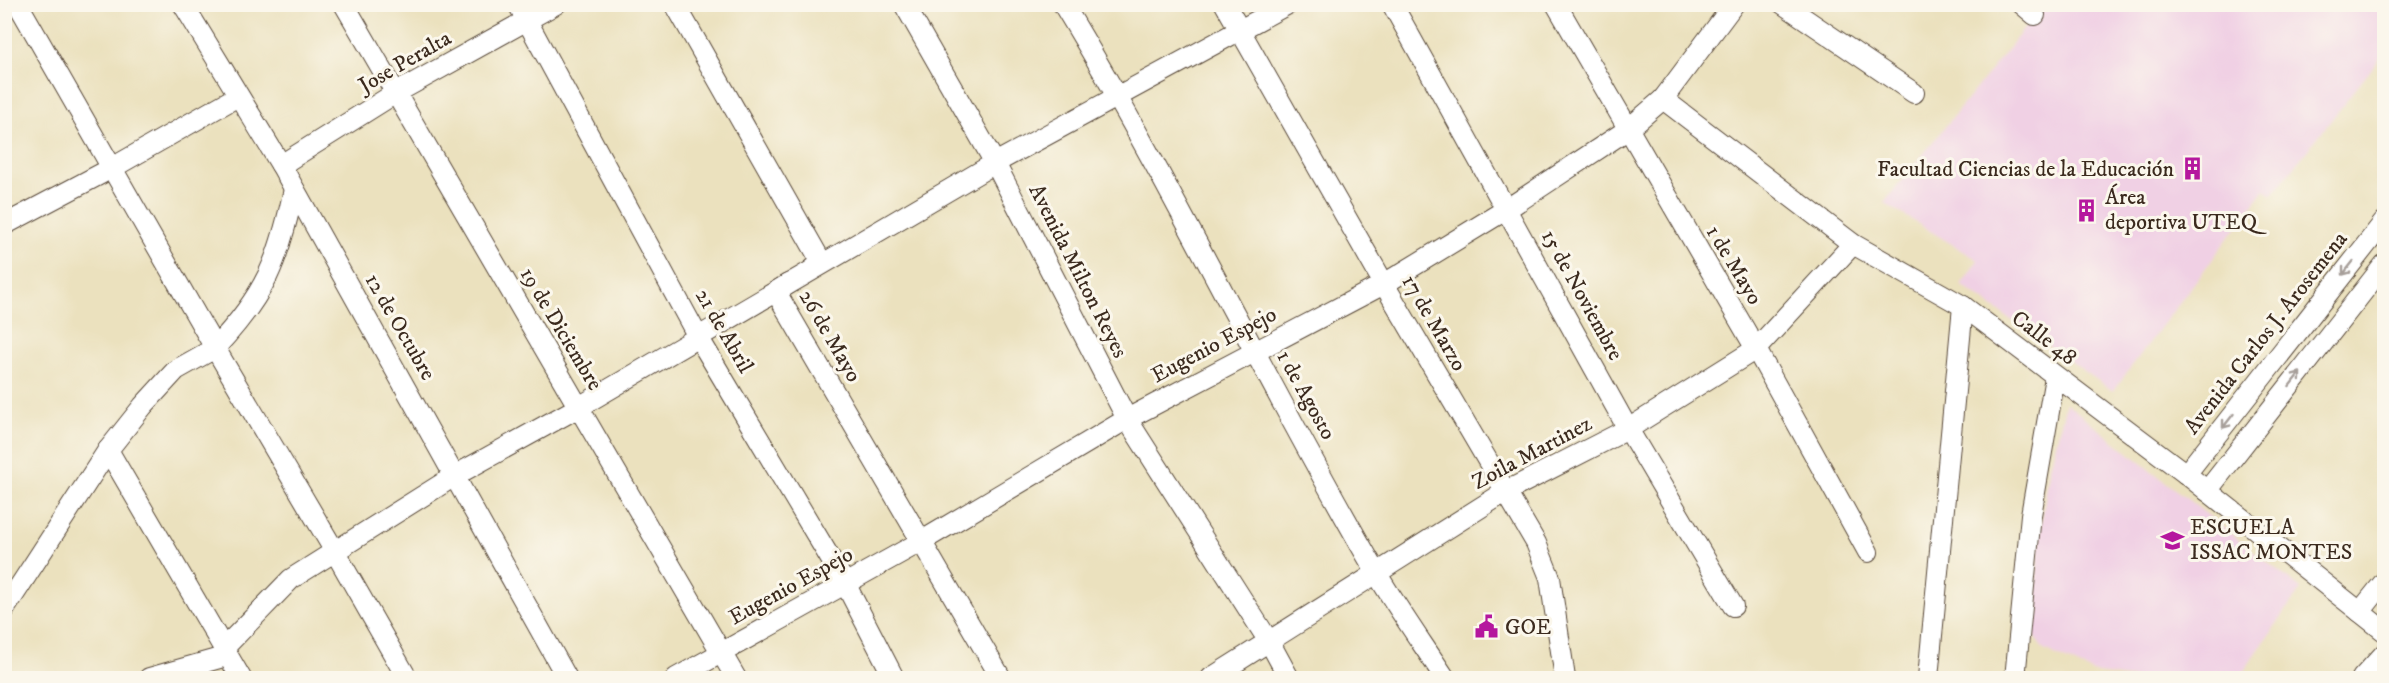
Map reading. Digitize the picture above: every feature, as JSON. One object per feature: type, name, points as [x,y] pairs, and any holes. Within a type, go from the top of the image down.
[{"type":"street","points":[[18,4],[407,678]]},
{"type":"street","name":"12 de Octubre","points":[[183,4],[281,165],[456,475],[567,678]]},
{"type":"street","name":"19 de Diciembre","points":[[344,4],[394,94],[736,678]]},
{"type":"street","name":"Jose Peralta","points":[[281,165],[523,12],[556,4]]},
{"type":"street","name":"26 de Mayo","points":[[675,4],[822,263],[776,292],[1001,678]]},
{"type":"street","name":"Avenida Milton Reyes","points":[[904,4],[995,163],[1127,419],[1270,643],[1289,678]]},
{"type":"street","name":"1 de Agosto","points":[[1064,4],[1119,96],[1253,350],[1377,574],[1445,678]]},
{"type":"street","name":"17 de Marzo","points":[[1225,4],[1384,284],[1536,543],[1550,578],[1565,678]]},
{"type":"street","points":[[148,678],[225,652],[291,579],[456,475],[579,407],[698,335],[995,163],[1288,4]]},
{"type":"street","name":"15 de Noviembre","points":[[1392,4],[1508,209],[1628,429],[1733,606]]},
{"type":"street","name":"1 de Mayo","points":[[1556,4],[1756,349],[1868,552]]},
{"type":"street","name":"Eugenio Espejo","points":[[676,678],[922,541],[1127,419],[1253,350],[1384,284],[1508,209],[1627,130],[1663,99],[1734,4]]},
{"type":"street","points":[[1783,4],[1914,93]]},
{"type":"street","name":"21 de Abril","points":[[523,12],[698,335],[845,583],[894,678]]},
{"type":"street","points":[[4,225],[112,168],[237,96]]},
{"type":"street","name":"Calle 48","points":[[1663,99],[1853,244],[1963,306],[2186,474],[2385,631]]},
{"type":"street","points":[[4,610],[108,450],[168,378],[215,348],[244,316],[265,286],[275,264],[294,189]]},
{"type":"street","name":"Avenida Carlos J. Arosemena","points":[[2186,474],[2385,222]]},
{"type":"street","name":"Zoila Martinez","points":[[1211,678],[1270,643],[1505,492],[1628,429],[1756,349],[1853,244]]},
{"type":"street","points":[[2207,491],[2385,265]]},
{"type":"street","points":[[1928,678],[1963,306]]},
{"type":"street","points":[[2015,678],[2031,515],[2055,377]]},
{"type":"street","points":[[108,450],[241,678]]},
{"type":"street","points":[[2360,612],[2385,582]]},
{"type":"street","points":[[2362,678],[2385,654]]},
{"type":"shaded area","points":[[2043,5],[2384,5],[2384,53],[2272,195],[2265,189],[2113,391],[1961,285],[1978,260],[1884,203]]},
{"type":"shaded area","points":[[2066,403],[2301,589],[2239,678],[2127,678],[2097,674],[2044,650],[2032,634],[2040,533],[2049,472]]},
{"type":"place","name":"Facultad Ciencias de la Educación","points":[[2192,169]]},
{"type":"place","name":"Área deportiva UTEQ","points":[[2087,210]]},
{"type":"place","name":"ESCUELA ISSAC MONTES","points":[[2172,540]]},
{"type":"place","name":"GOE","points":[[1487,627]]}]
